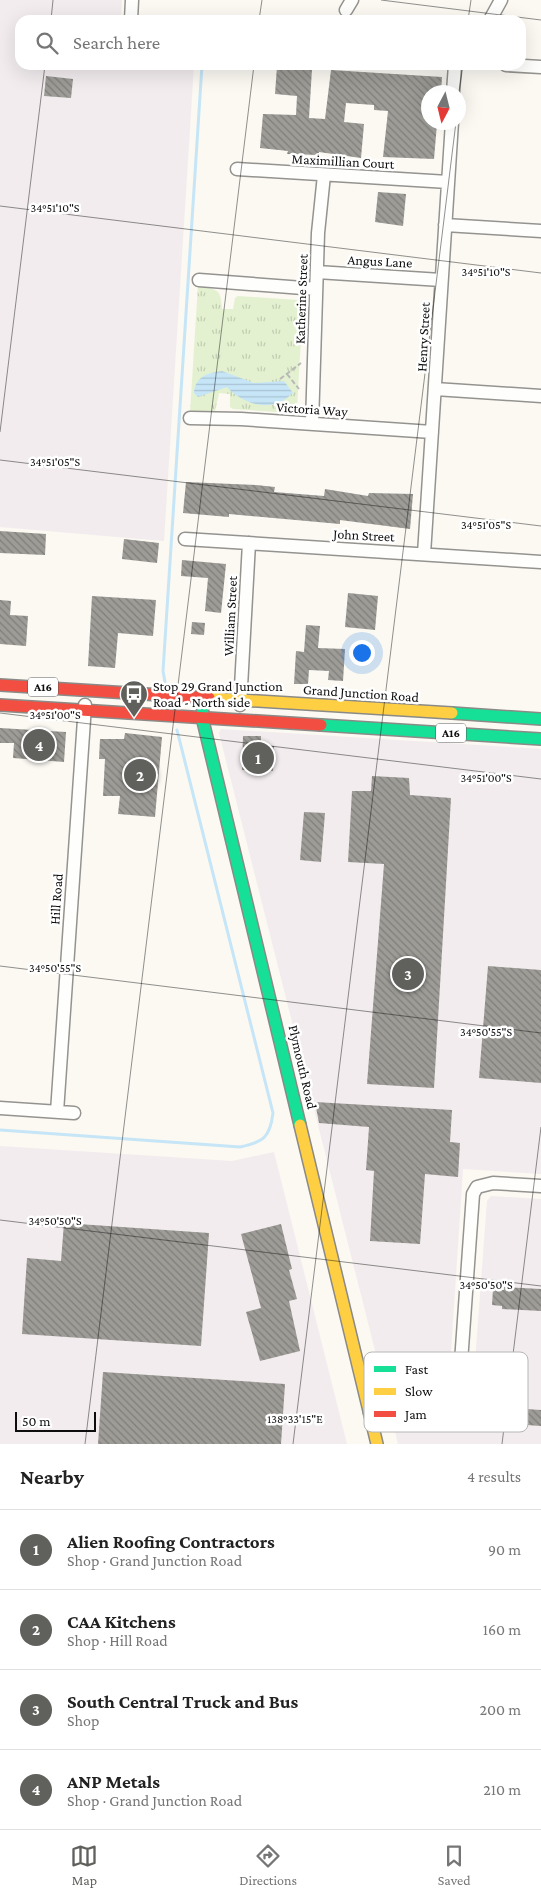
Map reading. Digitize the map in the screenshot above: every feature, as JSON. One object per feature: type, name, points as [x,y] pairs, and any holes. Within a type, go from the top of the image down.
[{"type":"main road","name":"Grand Junction Road","points":[[0,685],[541,719]]},
{"type":"main road","name":"Plymouth Road","points":[[203,698],[202,718],[364,1388]]},
{"type":"main road","name":"A16","points":[[0,704],[541,739]]},
{"type":"main road","points":[[361,727],[363,708]]},
{"type":"street","points":[[131,15],[132,0]]},
{"type":"street","points":[[493,15],[501,0]]},
{"type":"street","points":[[526,66],[541,67]]},
{"type":"street","points":[[454,85],[455,70]]},
{"type":"street","name":"Henry Street","points":[[424,554],[451,130]]},
{"type":"street","name":"Maximillian Court","points":[[237,169],[448,182]]},
{"type":"street","name":"Katherine Street","points":[[312,424],[316,289],[324,175]]},
{"type":"street","points":[[445,225],[541,231]]},
{"type":"street","name":"Angus Lane","points":[[317,272],[442,280]]},
{"type":"street","points":[[199,280],[316,289]]},
{"type":"street","points":[[435,389],[541,396]]},
{"type":"street","name":"Victoria Way","points":[[190,418],[241,419],[432,432]]},
{"type":"street","name":"John Street","points":[[185,539],[541,562]]},
{"type":"street","name":"William Street","points":[[239,720],[250,543]]},
{"type":"street","name":"Hill Road","points":[[57,1112],[86,689]]},
{"type":"street","points":[[0,1108],[74,1113]]},
{"type":"street","points":[[462,1352],[473,1194],[477,1187],[484,1184],[541,1186]]},
{"type":"path","points":[[280,379],[301,363]]},
{"type":"path","points":[[287,374],[299,389]]},
{"type":"shaded area","points":[[0,0],[122,0],[121,15],[15,15],[15,70],[194,70],[164,541],[0,527]]},
{"type":"shaded area","points":[[221,729],[541,749],[541,1174],[463,1169],[451,1352],[375,1352],[219,733]]},
{"type":"shaded area","points":[[0,1146],[232,1161],[274,1152],[347,1444],[0,1444]]},
{"type":"shaded area","points":[[491,1196],[541,1199],[541,1444],[398,1444],[395,1432],[528,1432],[528,1352],[476,1352],[487,1201]]},
{"type":"green space","points":[[198,285],[214,289],[219,293],[222,309],[233,309],[235,298],[238,296],[298,300],[303,304],[297,408],[291,413],[233,409],[230,407],[230,394],[219,393],[215,411],[190,413]]},
{"type":"water","points":[[222,371],[254,383],[284,381],[293,393],[280,402],[259,405],[244,400],[227,387],[198,397],[194,393],[199,380],[211,373]]},
{"type":"building","points":[[277,70],[312,70],[309,118],[325,119],[331,70],[442,77],[441,85],[421,85],[421,130],[436,130],[434,159],[383,157],[388,111],[374,110],[374,105],[346,103],[344,122],[364,124],[361,158],[319,152],[319,155],[287,154],[288,151],[260,148],[263,114],[296,115],[297,96],[275,94]]},
{"type":"building","points":[[46,76],[73,79],[71,98],[44,96]]},
{"type":"building","points":[[378,192],[406,194],[403,226],[375,222]]},
{"type":"building","points":[[186,482],[256,485],[275,487],[274,492],[324,496],[325,489],[368,496],[369,493],[413,494],[410,529],[340,520],[340,524],[229,514],[229,517],[183,513]]},
{"type":"building","points":[[0,531],[46,534],[45,555],[0,553]]},
{"type":"building","points":[[124,539],[159,543],[157,563],[122,559]]},
{"type":"building","points":[[182,560],[226,564],[221,613],[205,611],[208,578],[181,576]]},
{"type":"building","points":[[348,593],[378,596],[375,630],[345,627]]},
{"type":"building","points":[[92,596],[156,600],[153,636],[118,633],[115,668],[88,666]]},
{"type":"building","points":[[0,600],[11,601],[10,615],[28,616],[26,646],[0,644]]},
{"type":"building","points":[[192,622],[205,623],[204,635],[191,634]]},
{"type":"building","points":[[306,625],[320,626],[318,648],[345,649],[343,681],[328,680],[329,671],[309,670],[308,684],[294,684],[296,651],[304,652]]},
{"type":"building","points":[[0,728],[66,732],[64,762],[13,758],[14,743],[0,743]]},
{"type":"building","points":[[125,733],[162,737],[155,817],[118,814],[120,796],[103,796],[105,759],[99,759],[100,739],[124,739]]},
{"type":"building","points":[[243,736],[261,736],[261,746],[274,746],[273,771],[242,770]]},
{"type":"building","points":[[372,776],[409,778],[410,795],[451,798],[434,1088],[367,1084],[384,864],[348,862],[352,791],[371,791]]},
{"type":"building","points":[[304,812],[325,813],[321,862],[300,860]]},
{"type":"building","points":[[488,966],[541,970],[541,1083],[479,1078]]},
{"type":"building","points":[[315,1102],[452,1110],[450,1142],[460,1143],[458,1177],[425,1174],[420,1244],[370,1241],[374,1171],[366,1170],[369,1127],[319,1123]]},
{"type":"building","points":[[64,1223],[209,1233],[201,1346],[22,1334],[27,1258],[61,1261]]},
{"type":"building","points":[[281,1224],[292,1269],[289,1270],[297,1299],[289,1301],[300,1351],[260,1361],[246,1312],[261,1308],[241,1234]]},
{"type":"building","points":[[504,1287],[541,1289],[541,1311],[502,1309],[502,1306],[492,1305],[493,1289],[504,1290]]},
{"type":"building","points":[[103,1372],[285,1384],[281,1444],[98,1444]]},
{"type":"building","points":[[528,1409],[541,1410],[541,1426],[528,1425]]},
{"type":"waterway","points":[[165,682],[163,671],[202,70]]},
{"type":"waterway","points":[[0,1130],[240,1147],[260,1141],[270,1128],[273,1113],[177,730]]},
{"type":"traffic: fast","points":[[203,706],[202,717],[300,1125]]},
{"type":"traffic: fast","points":[[452,713],[541,719]]},
{"type":"traffic: fast","points":[[321,725],[541,739]]},
{"type":"traffic: slow","points":[[209,698],[452,713]]},
{"type":"traffic: slow","points":[[300,1125],[364,1390]]},
{"type":"traffic: slow","points":[[374,1432],[377,1444]]},
{"type":"traffic: jam","points":[[0,685],[209,698]]},
{"type":"traffic: jam","points":[[0,705],[321,725]]},
{"type":"place","name":"Stop 29 Grand Junction Road - North side","points":[[134,718]]},
{"type":"place","name":"ANP Metals","points":[[39,745]]},
{"type":"place","name":"Alien Roofing Contractors","points":[[258,758]]},
{"type":"place","name":"CAA Kitchens","points":[[140,775]]},
{"type":"place","name":"South Central Truck and Bus","points":[[408,974]]}]
